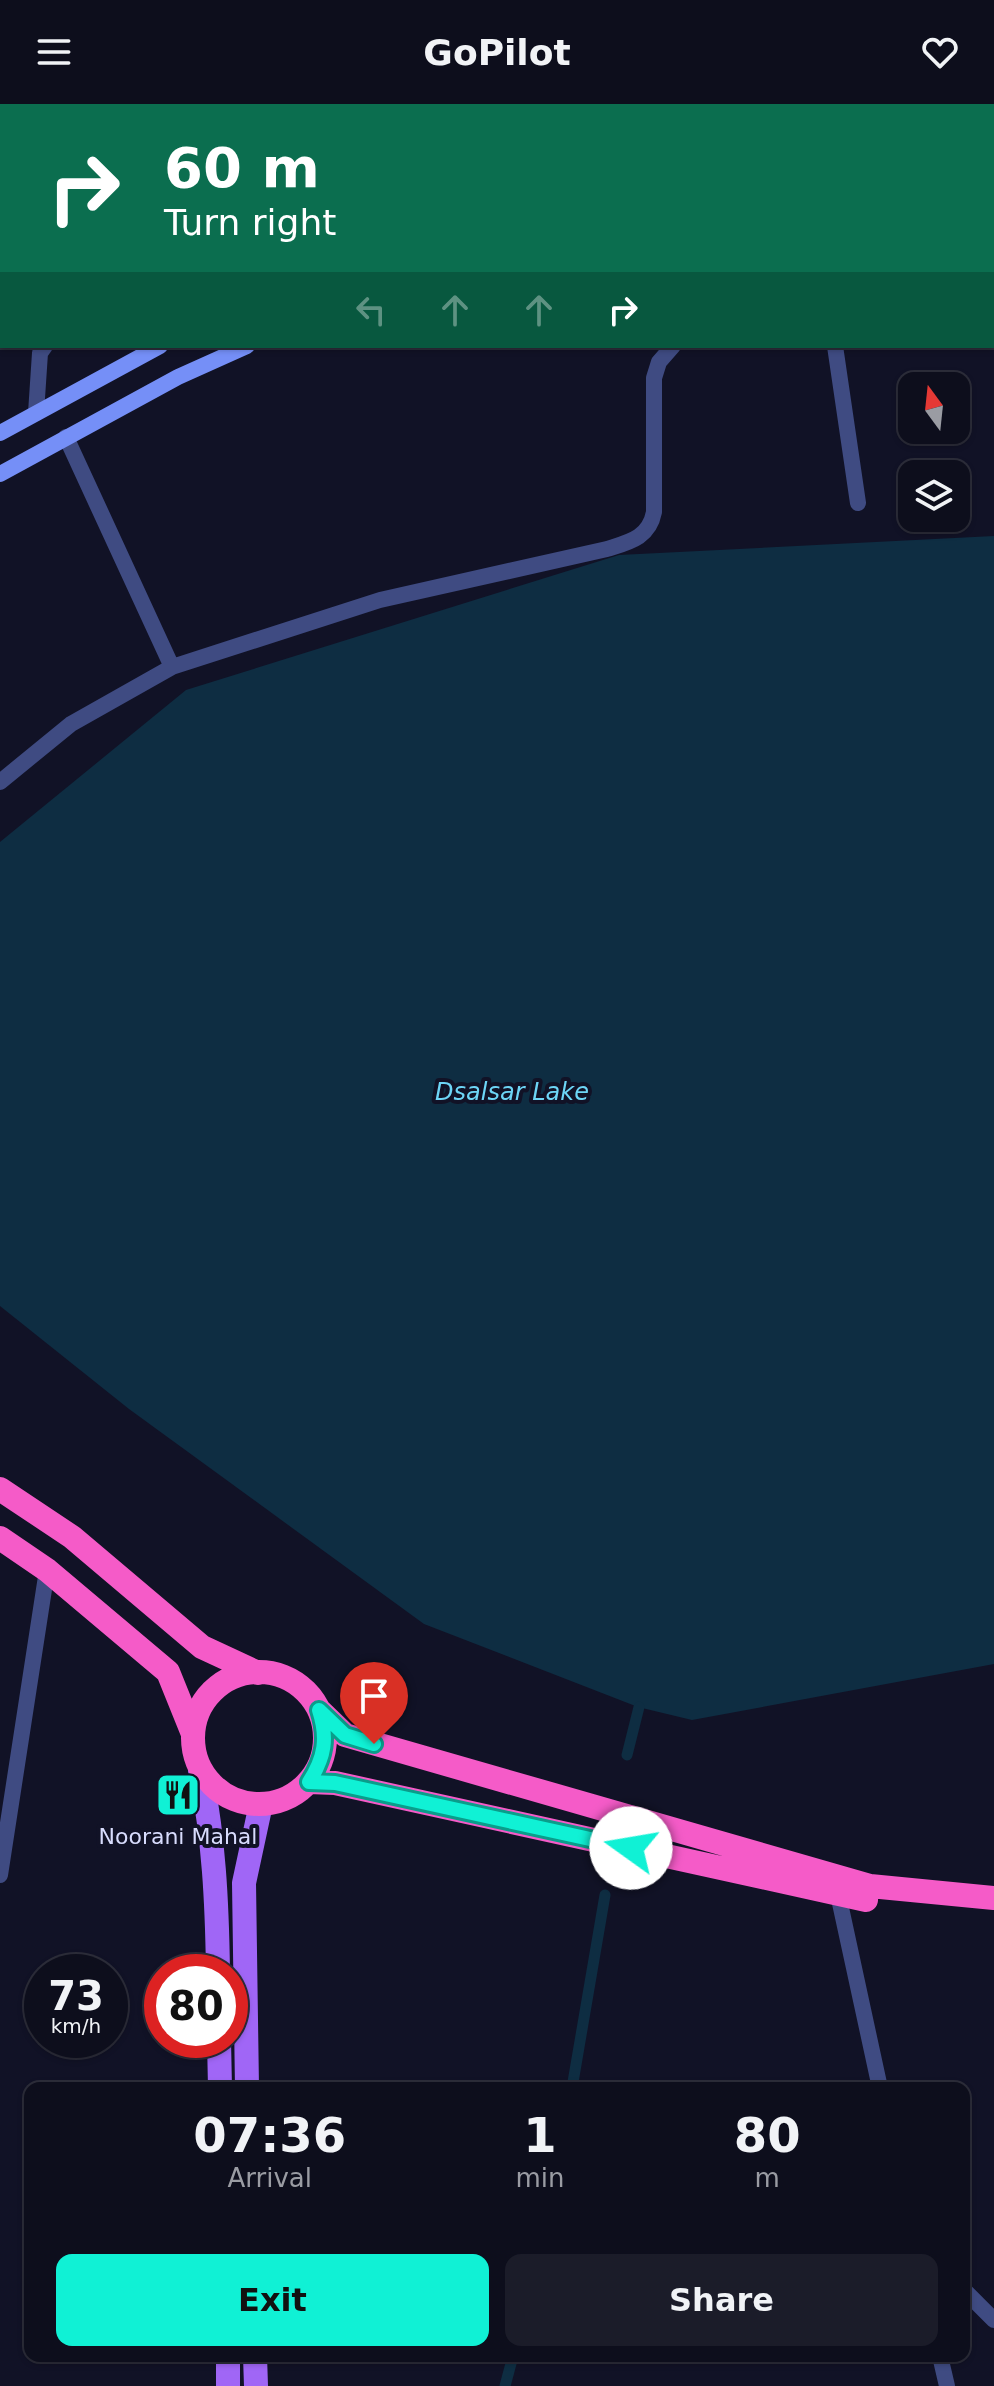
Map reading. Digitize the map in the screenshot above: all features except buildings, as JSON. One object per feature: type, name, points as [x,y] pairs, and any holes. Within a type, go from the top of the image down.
[{"type":"highway","points":[[0,1489],[72,1537],[202,1647],[258,1673]]},
{"type":"highway","points":[[0,1538],[47,1570],[168,1672],[193,1734],[200,1770],[211,1784],[226,1795],[243,1802],[261,1804],[295,1794],[309,1782],[320,1766],[325,1747],[325,1728],[309,1694],[294,1682],[276,1674],[238,1676],[220,1685],[201,1707],[193,1734]]},
{"type":"highway","points":[[319,1710],[345,1735],[870,1886],[994,1900]]},
{"type":"highway","points":[[309,1782],[351,1786],[885,1904],[994,1900]]},
{"type":"main road","points":[[200,1770],[210,1817],[217,1885],[218,1954]]},
{"type":"main road","points":[[247,2082],[244,1883],[261,1804]]},
{"type":"main road","points":[[219,2058],[220,2082]]},
{"type":"main road","points":[[228,2362],[228,2386]]},
{"type":"main road","points":[[255,2362],[256,2386]]},
{"type":"street","points":[[36,413],[40,353],[44,348]]},
{"type":"street","points":[[0,433],[156,348]]},
{"type":"street","points":[[0,474],[178,377],[243,348]]},
{"type":"street","points":[[0,782],[71,724],[172,667],[380,600],[607,549],[639,537],[648,531],[654,512],[654,378],[659,362],[671,348]]},
{"type":"street","points":[[835,348],[858,503]]},
{"type":"street","points":[[66,437],[172,667]]},
{"type":"street","points":[[0,1875],[47,1570]]},
{"type":"street","points":[[838,1894],[879,2082]]},
{"type":"street","points":[[970,2296],[994,2320]]},
{"type":"street","points":[[941,2362],[947,2386]]},
{"type":"water","name":"Dsalsar Lake","points":[[994,536],[994,1664],[692,1720],[638,1707],[424,1624],[129,1409],[0,1306],[0,842],[186,690],[619,555]]},
{"type":"waterway","points":[[627,1755],[639,1707]]},
{"type":"waterway","points":[[573,2082],[605,1895]]},
{"type":"waterway","points":[[505,2386],[511,2362]]},
{"type":"place","name":"Noorani Mahal","points":[[178,1795]]},
{"type":"route","points":[[374,1744],[345,1735],[319,1710],[325,1728],[325,1747],[320,1766],[309,1782],[335,1783],[631,1848]]}]
